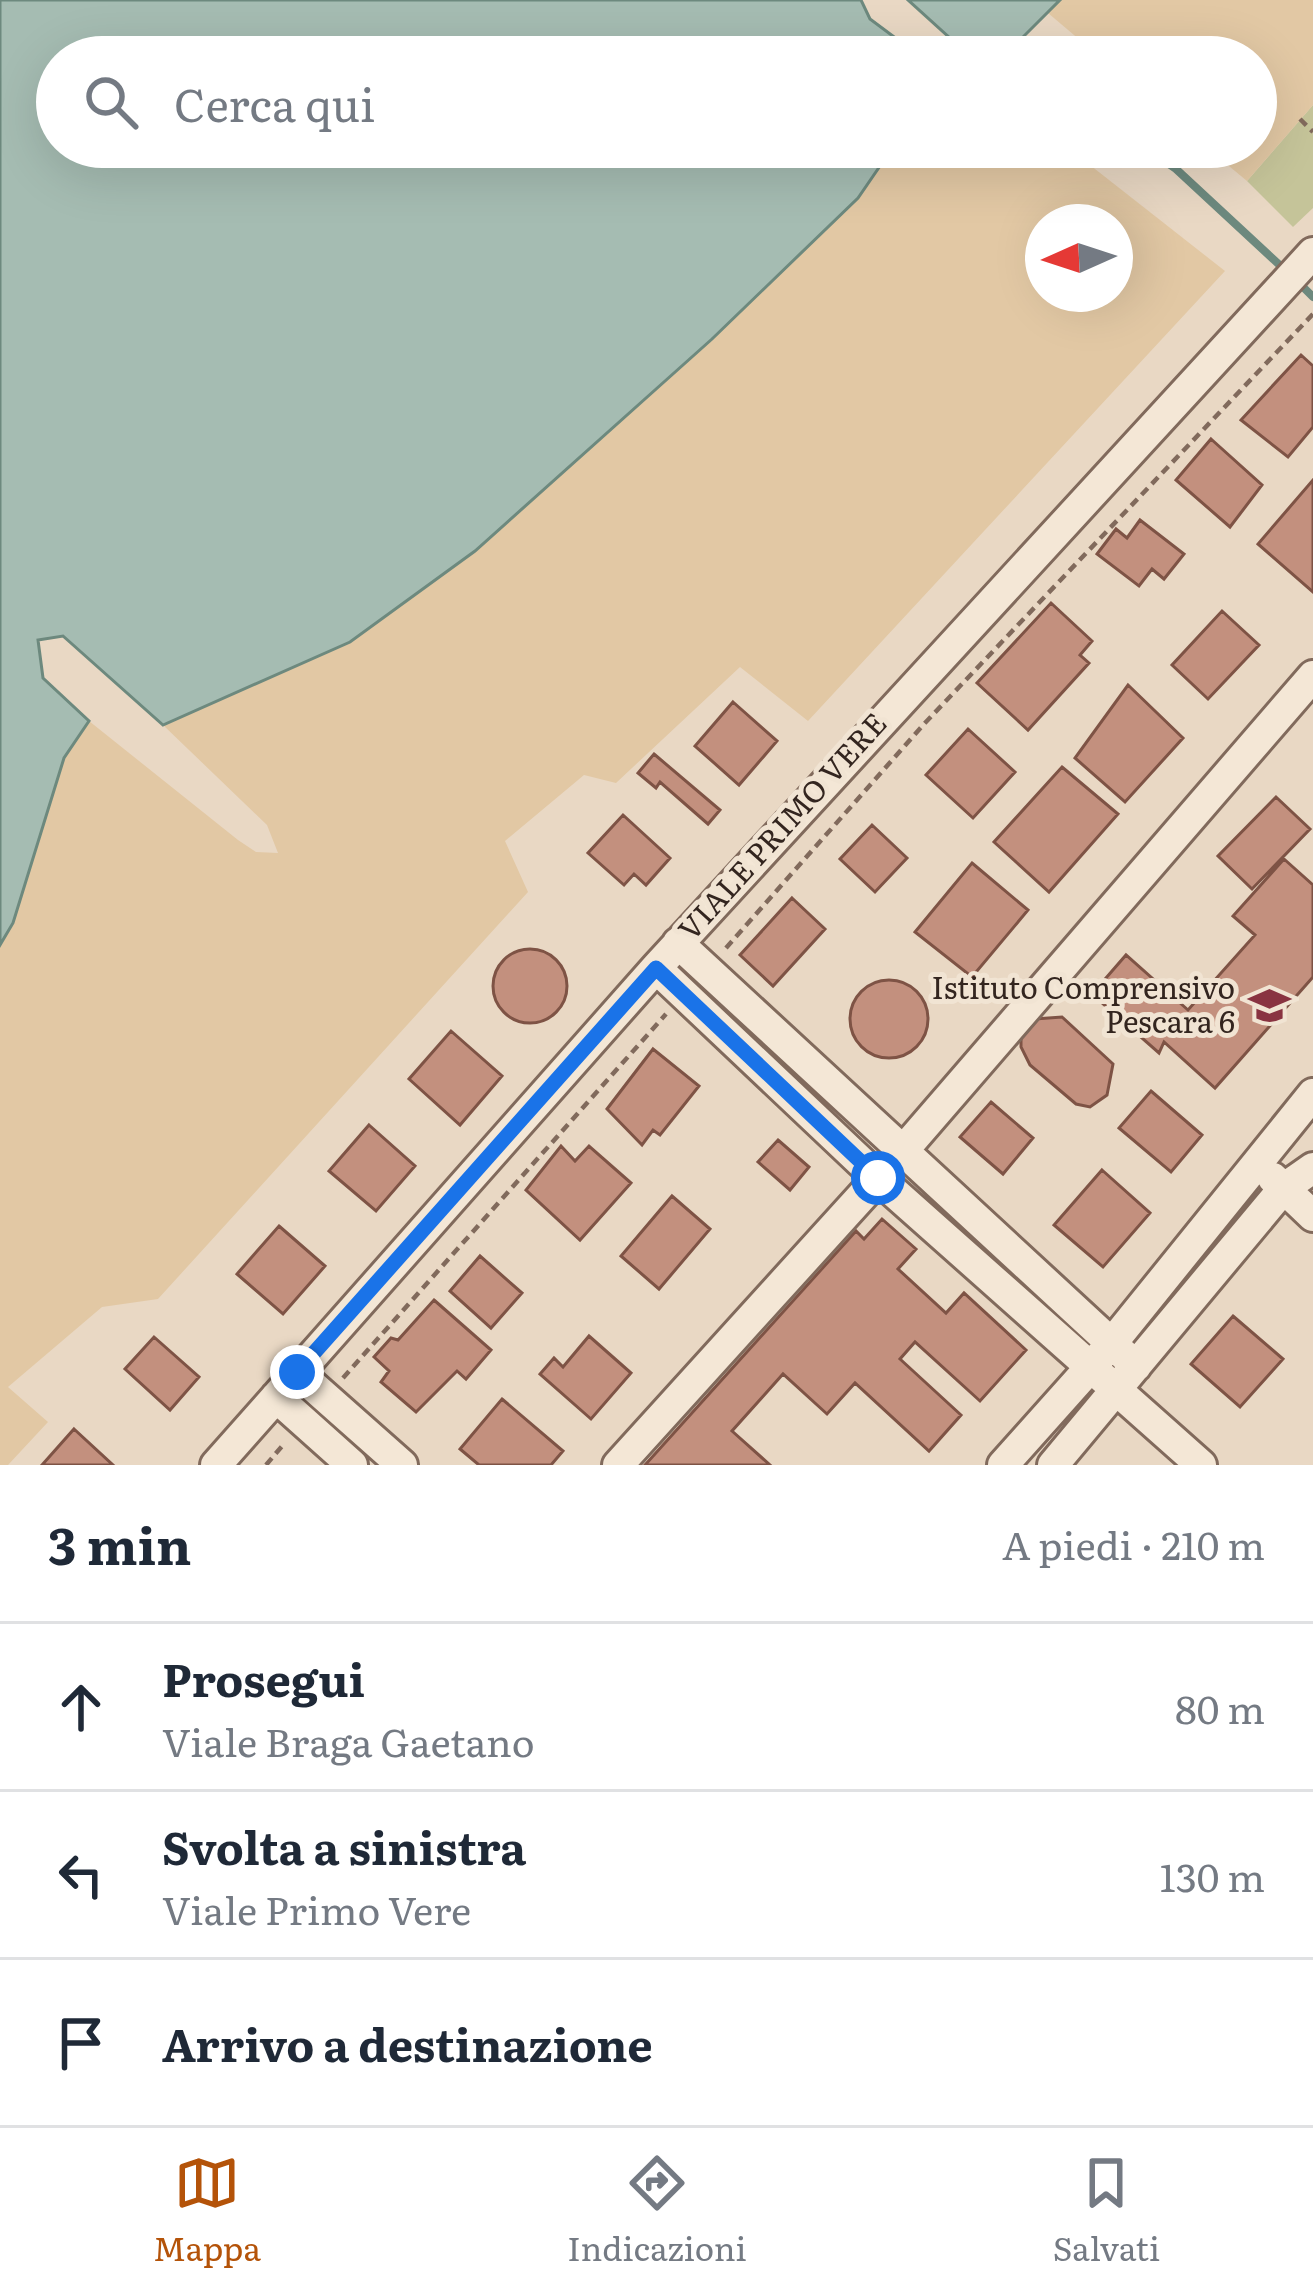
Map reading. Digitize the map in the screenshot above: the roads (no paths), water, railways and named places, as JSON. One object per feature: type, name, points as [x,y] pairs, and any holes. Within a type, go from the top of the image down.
[{"type":"street","name":"VIALE PRIMO VERE","points":[[216,1465],[656,968],[1313,253]]},
{"type":"street","points":[[618,1465],[901,1153],[1313,676]]},
{"type":"street","points":[[678,944],[1136,1366]]},
{"type":"street","points":[[656,968],[878,1178],[1088,1369],[1202,1465]]},
{"type":"street","points":[[1003,1465],[1112,1343],[1313,1094]]},
{"type":"street","points":[[1257,1160],[1313,1216]]},
{"type":"street","points":[[1053,1465],[1283,1189],[1313,1168]]},
{"type":"street","points":[[297,1372],[401,1465]]},
{"type":"street","points":[[276,1397],[352,1465]]},
{"type":"waterway","points":[[1175,168],[1286,271]]},
{"type":"waterway","points":[[1297,281],[1313,297]]},
{"type":"place","name":"Istituto Comprensivo Pescara 6","points":[[1269,1006]]}]
